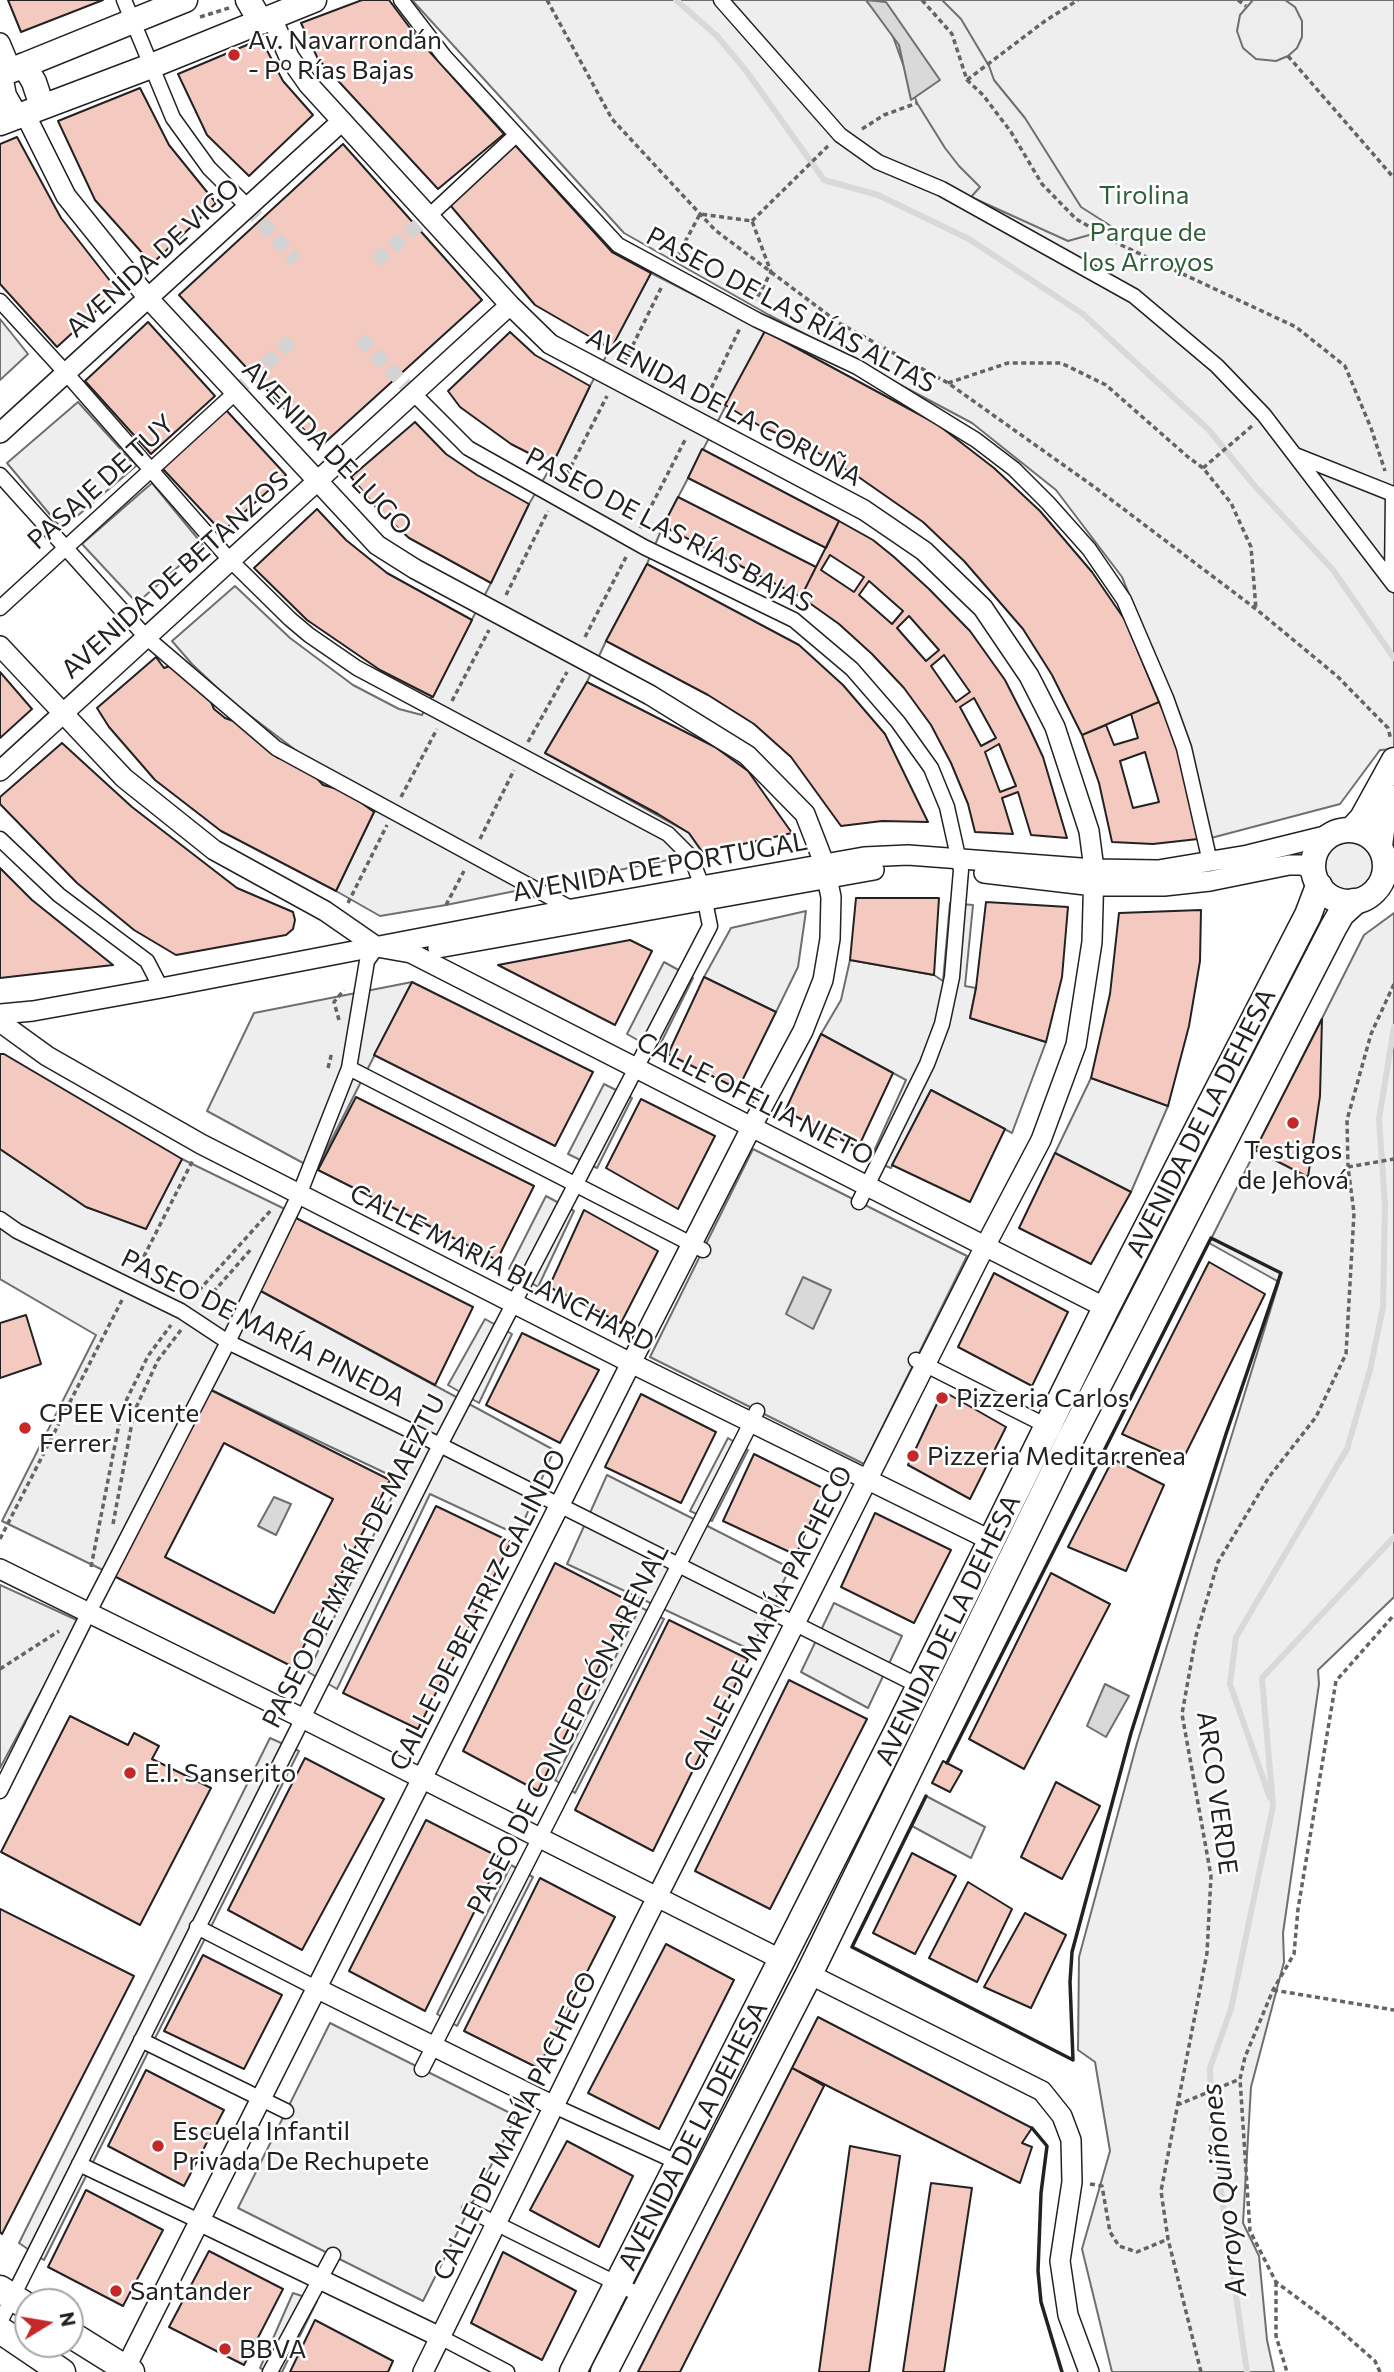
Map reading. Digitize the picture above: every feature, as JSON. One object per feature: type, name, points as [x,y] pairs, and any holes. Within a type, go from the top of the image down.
[{"type":"main road","name":"AVENIDA DE LA DEHESA","points":[[604,2372],[809,1974],[1060,1432],[1106,1308],[1308,915],[1316,878]]},
{"type":"main road","name":"AVENIDA DE LA DEHESA","points":[[573,2372],[992,1541],[1060,1432],[1333,928],[1341,914],[1354,902]]},
{"type":"main road","points":[[0,2330],[62,2372]]},
{"type":"main road","points":[[84,2343],[128,2370]]},
{"type":"street","points":[[9,71],[129,10],[185,0]]},
{"type":"street","points":[[248,0],[274,13]]},
{"type":"street","points":[[0,43],[9,71],[4,96],[21,115],[151,66],[274,13],[314,0]]},
{"type":"street","name":"PASEO DE LAS RÍAS ALTAS","points":[[401,0],[444,56],[618,245],[757,320],[857,367],[976,440],[1014,469],[1048,503],[1089,548],[1124,600],[1166,698],[1184,748],[1210,862]]},
{"type":"street","points":[[721,0],[840,135],[878,162],[942,189],[1134,296],[1217,366],[1264,415],[1393,582]]},
{"type":"street","points":[[129,10],[173,118],[209,168],[248,207]]},
{"type":"street","name":"AVENIDA DE LA CORUÑA","points":[[274,13],[295,66],[307,84],[510,305],[550,344],[864,510],[924,551],[983,608],[1029,676],[1055,727],[1089,831],[1094,877]]},
{"type":"street","name":"AVENIDA DE LUGO","points":[[21,115],[65,196],[148,298],[377,545],[415,569],[650,695],[747,755],[805,814],[826,870]]},
{"type":"street","name":"AVENIDA DE VIGO","points":[[0,433],[342,121]]},
{"type":"street","points":[[429,216],[516,135]]},
{"type":"street","name":"PASEO DE MARÍA DE MAEZTU","points":[[0,301],[230,560],[309,635],[357,668],[668,834],[691,857],[710,926],[440,1444],[19,2288]]},
{"type":"street","name":"AVENIDA DE BETANZOS","points":[[0,771],[510,305]]},
{"type":"street","name":"PASAJE DE TUY","points":[[0,608],[235,393]]},
{"type":"street","name":"PASEO DE LAS RÍAS BAJAS","points":[[412,393],[468,448],[644,547],[794,620],[852,669],[898,722],[931,768],[947,807],[960,864],[952,977],[942,1024],[927,1064],[863,1193]]},
{"type":"street","points":[[1295,455],[1393,494],[1393,582]]},
{"type":"street","points":[[0,475],[146,637],[276,748],[572,909]]},
{"type":"street","points":[[0,646],[124,778],[214,850],[340,921],[372,954],[349,1068],[299,1195],[228,1342],[0,1791]]},
{"type":"street","name":"AVENIDA DE LA DEHESA","points":[[1316,878],[1317,849],[1362,818],[1393,754]]},
{"type":"street","name":"AVENIDA DE LA DEHESA","points":[[1354,902],[1366,898],[1382,881],[1385,858],[1380,846],[1382,823],[1394,798]]},
{"type":"street","points":[[1342,832],[1367,834],[1380,846]]},
{"type":"street","name":"AVENIDA DE PORTUGAL","points":[[1094,877],[1210,862],[1342,832]]},
{"type":"street","points":[[0,839],[59,895],[147,961],[161,988]]},
{"type":"street","name":"AVENIDA DE PORTUGAL","points":[[411,953],[826,870],[864,857],[908,855],[960,864],[1164,886],[1231,877],[1289,865],[1301,865],[1316,878]]},
{"type":"street","name":"CALLE DE BEATRIZ GALINDO","points":[[128,2370],[316,1987],[423,1780],[631,1363],[697,1247],[751,1126],[803,1031],[822,980],[830,939],[831,897],[826,870]]},
{"type":"street","name":"CALLE DE MARÍA PACHECO","points":[[423,2372],[657,1898],[868,1480],[921,1363],[1041,1140],[1076,1045],[1092,942],[1094,877]]},
{"type":"street","points":[[1316,878],[1335,899],[1354,902]]},
{"type":"street","name":"AVENIDA DE PORTUGAL","points":[[2,1022],[52,1021],[572,909],[703,893]]},
{"type":"street","name":"CALLE OFELIA NIETO","points":[[372,954],[411,953],[751,1126],[863,1193],[985,1244],[1106,1308]]},
{"type":"street","name":"AVENIDA DE PORTUGAL","points":[[2,1022],[33,1011],[372,954]]},
{"type":"street","name":"CALLE MARÍA BLANCHARD","points":[[2,1022],[47,1056],[201,1144],[631,1363],[754,1416],[868,1480],[992,1541]]},
{"type":"street","points":[[349,1068],[697,1247]]},
{"type":"street","name":"PASEO DE MARÍA PINEDA","points":[[0,1219],[17,1231],[191,1318],[228,1342],[440,1444],[919,1686]]},
{"type":"street","points":[[921,1363],[1060,1432]]},
{"type":"street","name":"PASEO DE CONCEPCIÓN ARENAL","points":[[422,2069],[754,1416]]},
{"type":"street","points":[[0,1569],[782,1960]]},
{"type":"street","points":[[197,1927],[554,2106],[679,2163]]},
{"type":"street","points":[[809,1974],[1042,2091],[1062,2116],[1071,2140],[1072,2182],[1060,2261],[1068,2315],[1089,2372]]},
{"type":"street","points":[[141,2040],[286,2110]]},
{"type":"street","points":[[79,2164],[440,2337],[507,2372]]},
{"type":"street","points":[[469,2210],[642,2296]]},
{"type":"street","points":[[270,2372],[333,2255]]},
{"type":"street","name":"PASEO DE MARÍA DE MAEZTU","points":[[0,2322],[14,2298]]},
{"type":"path","points":[[547,0],[612,119],[715,230],[839,323],[948,383],[1093,486],[1256,609],[1337,676],[1388,728],[1393,754]]},
{"type":"path","points":[[922,0],[952,34],[967,80],[983,95],[1011,132],[1042,184],[1076,219],[1121,245],[1296,327],[1345,366],[1371,428],[1393,494]]},
{"type":"path","points":[[967,80],[1045,21],[1078,0]]},
{"type":"path","points":[[1288,56],[1394,178]]},
{"type":"path","points":[[752,221],[840,135],[863,128],[884,115],[917,103]]},
{"type":"path","points":[[340,921],[393,812],[700,214]]},
{"type":"path","points":[[948,383],[1008,363],[1061,363],[1107,385],[1203,468],[1231,503],[1251,547],[1256,609]]},
{"type":"path","points":[[1203,468],[1264,415]]},
{"type":"path","name":"ARCO VERDE","points":[[1201,2372],[1168,2239],[1161,2191],[1207,1952],[1211,1876],[1182,1714],[1196,1636],[1218,1562],[1269,1477],[1316,1418],[1346,1354],[1354,1213],[1348,1167],[1347,1121],[1371,1034],[1394,984]]},
{"type":"path","points":[[0,1538],[201,1144]]},
{"type":"path","points":[[1348,1167],[1394,1159]]},
{"type":"path","points":[[112,1529],[134,1412],[158,1360],[256,1243]]},
{"type":"path","points":[[1380,2372],[1375,2361],[1335,2326],[1276,2282],[1250,2231],[1240,2079],[1244,2057],[1273,1990],[1294,1954],[1298,1909],[1336,1681],[1394,1615]]},
{"type":"path","points":[[1273,1990],[1394,2010]]},
{"type":"path","points":[[1177,2105],[1240,2079]]},
{"type":"path","points":[[1072,2182],[1102,2186],[1110,2232],[1119,2246],[1136,2252],[1168,2239]]},
{"type":"path","points":[[1276,2282],[1276,2336],[1287,2372]]},
{"type":"green space","name":"Parque de los Arroyos","points":[[412,0],[1394,0],[1394,749],[1380,750],[1340,804],[1211,838],[1187,737],[1122,577],[1056,490],[972,423],[769,315],[624,233]]},
{"type":"green space","points":[[651,273],[765,331],[663,526],[647,564],[587,682],[545,753],[689,833],[703,853],[380,916],[336,891],[374,812],[392,805],[310,761],[232,702],[172,641],[235,586],[290,638],[353,685],[399,709],[422,715],[590,386]]},
{"type":"green space","points":[[0,319],[28,354],[0,380]]},
{"type":"green space","points":[[78,402],[136,466],[62,529],[7,463]]},
{"type":"green space","points":[[152,483],[203,545],[137,603],[82,544]]},
{"type":"green space","points":[[1349,842],[1358,843],[1366,849],[1372,857],[1372,875],[1366,883],[1358,889],[1349,890],[1340,889],[1332,883],[1326,875],[1325,866],[1326,857],[1332,849],[1340,843]]},
{"type":"green space","points":[[950,903],[973,905],[965,986],[976,988],[970,1018],[1046,1042],[1012,1133],[931,1090],[891,1168],[870,1160],[906,1080],[821,1034],[841,1000],[850,960],[934,975],[943,981]]},
{"type":"green space","points":[[806,911],[798,967],[776,1012],[704,977],[731,928]]},
{"type":"green space","points":[[1394,913],[1394,1597],[1318,1670],[1319,1684],[1283,1933],[1284,1962],[1251,2087],[1243,2223],[1259,2256],[1267,2340],[1274,2372],[1112,2372],[1082,2249],[1110,2151],[1095,2062],[1078,2050],[1079,1957],[1137,1743],[1279,1282],[1209,1243],[1364,935]]},
{"type":"green space","points":[[664,962],[693,978],[657,1051],[627,1034]]},
{"type":"green space","points":[[412,982],[316,1170],[207,1111],[254,1013]]},
{"type":"green space","points":[[1091,1078],[1168,1106],[1131,1192],[1055,1153]]},
{"type":"green space","points":[[604,1084],[632,1098],[597,1168],[568,1154]]},
{"type":"green space","points":[[0,1149],[86,1207],[146,1228],[182,1159],[291,1212],[255,1288],[554,1450],[518,1535],[430,1494],[337,1689],[308,1672],[400,1480],[205,1387],[109,1573],[2,1521],[96,1335],[0,1279]]},
{"type":"green space","points":[[546,1196],[574,1211],[538,1287],[509,1269]]},
{"type":"green space","points":[[485,1319],[512,1334],[479,1403],[448,1385]]},
{"type":"green space","points":[[728,1438],[748,1450],[712,1521],[690,1511]]},
{"type":"green space","points":[[607,1475],[790,1568],[751,1650],[567,1564]]},
{"type":"green space","points":[[0,1585],[79,1621],[0,1768]]},
{"type":"green space","points":[[834,1603],[902,1636],[868,1708],[801,1672]]},
{"type":"green space","points":[[640,1607],[664,1619],[575,1793],[555,1780]]},
{"type":"green space","points":[[270,1738],[299,1751],[44,2260],[19,2243]]},
{"type":"green space","points":[[926,1796],[985,1827],[971,1858],[912,1826]]},
{"type":"green space","points":[[511,1865],[533,1877],[457,2026],[437,2014]]},
{"type":"green space","points":[[293,2293],[317,2301],[282,2372],[267,2372],[260,2368]]},
{"type":"shaded area","points":[[866,0],[942,0],[961,19],[989,66],[994,80],[1025,118],[1081,207],[1114,228],[1068,241],[971,197],[980,187],[945,148],[917,103],[891,31]]},
{"type":"shaded area","points":[[866,0],[886,2],[940,80],[911,100],[899,45]]},
{"type":"shaded area","points":[[1253,0],[1285,0],[1295,7],[1302,21],[1302,37],[1297,48],[1288,56],[1276,61],[1256,59],[1243,48],[1237,31],[1240,15]]},
{"type":"shaded area","points":[[753,1149],[967,1256],[864,1464],[650,1357]]},
{"type":"shaded area","points":[[803,1277],[831,1290],[813,1329],[786,1314]]},
{"type":"shaded area","points":[[274,1497],[291,1504],[276,1535],[258,1526]]},
{"type":"shaded area","points":[[1105,1684],[1129,1696],[1106,1737],[1087,1726]]},
{"type":"shaded area","points":[[330,2023],[516,2116],[423,2301],[238,2208]]},
{"type":"building","points":[[8,0],[103,0],[21,32]]},
{"type":"building","points":[[362,0],[389,0],[419,40],[504,134],[438,189],[318,59],[301,23]]},
{"type":"building","points":[[261,39],[283,81],[313,115],[249,176],[207,135],[178,74]]},
{"type":"building","points":[[140,88],[169,145],[216,203],[152,264],[95,200],[58,121]]},
{"type":"building","points":[[17,137],[61,218],[118,291],[57,347],[0,284],[0,144]]},
{"type":"building","points":[[343,144],[482,300],[320,447],[179,295]]},
{"type":"building","points":[[515,145],[612,252],[651,273],[611,349],[535,305],[450,205]]},
{"type":"building","points":[[148,322],[215,396],[151,454],[85,381]]},
{"type":"building","points":[[765,331],[937,424],[994,468],[1040,511],[1092,572],[1125,620],[1159,702],[1082,735],[1052,675],[1023,629],[964,561],[923,522],[860,478],[810,448],[760,426],[725,405]]},
{"type":"building","points":[[510,332],[535,355],[590,386],[552,465],[511,444],[460,407],[448,391]]},
{"type":"building","points":[[226,410],[286,475],[222,532],[162,468]]},
{"type":"building","points":[[415,422],[446,454],[529,504],[491,583],[409,538],[379,511],[351,477]]},
{"type":"building","points":[[702,449],[839,521],[826,548],[688,478]]},
{"type":"building","points":[[678,497],[816,567],[801,597],[663,526]]},
{"type":"building","points":[[317,509],[346,540],[387,573],[472,620],[433,697],[380,670],[307,620],[254,568]]},
{"type":"building","points":[[839,521],[873,540],[894,557],[970,631],[1005,680],[1043,757],[1067,838],[1031,835],[1018,792],[1002,798],[1013,834],[975,832],[968,804],[951,763],[931,725],[904,688],[839,624],[801,597]],"holes":[[[830,555],[864,577],[854,592],[821,570]],[[869,581],[903,611],[892,624],[859,595]],[[909,616],[939,650],[926,661],[897,628]],[[944,655],[970,692],[956,702],[931,666]],[[974,698],[996,738],[981,746],[960,707]],[[999,744],[1016,786],[1000,792],[985,752]]]},
{"type":"building","points":[[647,564],[799,645],[843,685],[885,734],[928,822],[882,821],[841,826],[791,757],[754,724],[708,695],[606,641]]},
{"type":"building","points":[[156,657],[164,668],[170,666],[211,702],[214,709],[225,718],[236,722],[278,758],[287,759],[314,775],[323,785],[345,791],[374,812],[336,891],[221,831],[155,780],[109,727],[97,708]]},
{"type":"building","points":[[0,672],[32,709],[0,738]]},
{"type":"building","points":[[587,682],[715,747],[748,771],[792,833],[703,853],[689,833],[545,753]]},
{"type":"building","points":[[1159,702],[1182,763],[1198,839],[1153,844],[1112,842],[1099,783],[1082,735],[1106,725],[1114,745],[1138,738],[1131,714]],"holes":[[[1145,752],[1159,802],[1133,808],[1120,761]]]},
{"type":"building","points":[[62,743],[132,807],[237,888],[293,912],[293,929],[286,935],[176,955],[134,930],[77,883],[0,804],[0,797]]},
{"type":"building","points":[[0,868],[32,900],[113,965],[0,978]]},
{"type":"building","points":[[856,898],[939,898],[934,975],[850,960]]},
{"type":"building","points":[[986,902],[1068,907],[1062,977],[1046,1042],[970,1018]]},
{"type":"building","points":[[1201,910],[1200,961],[1189,1026],[1168,1106],[1091,1078],[1110,994],[1119,913]]},
{"type":"building","points":[[630,940],[652,951],[615,1025],[498,965]]},
{"type":"building","points":[[704,977],[776,1012],[738,1089],[668,1054]]},
{"type":"building","points":[[412,982],[593,1072],[555,1146],[374,1055]]},
{"type":"building","name":"Testigos de Jehová","points":[[1322,1019],[1320,1096],[1308,1177],[1255,1150]]},
{"type":"building","points":[[821,1034],[893,1073],[858,1148],[785,1111]]},
{"type":"building","points":[[0,1054],[182,1159],[146,1229],[86,1207],[0,1149]]},
{"type":"building","points":[[931,1090],[1005,1129],[970,1202],[892,1165]]},
{"type":"building","points":[[356,1097],[534,1186],[497,1260],[318,1170]]},
{"type":"building","points":[[641,1099],[715,1136],[678,1209],[606,1168]]},
{"type":"building","points":[[1055,1153],[1131,1192],[1091,1264],[1019,1228]]},
{"type":"building","points":[[584,1210],[658,1251],[621,1323],[549,1287]]},
{"type":"building","points":[[294,1217],[473,1307],[435,1385],[259,1290]]},
{"type":"building","points":[[1209,1262],[1265,1294],[1182,1461],[1122,1434]]},
{"type":"building","points":[[994,1273],[1068,1312],[1032,1386],[958,1347]]},
{"type":"building","points":[[26,1315],[41,1364],[0,1378],[0,1323]]},
{"type":"building","points":[[522,1333],[599,1370],[560,1443],[486,1405]]},
{"type":"building","points":[[209,1389],[390,1480],[293,1667],[114,1576]],"holes":[[[224,1443],[333,1499],[274,1613],[165,1557]]]},
{"type":"building","points":[[943,1391],[1006,1427],[970,1499],[908,1465]]},
{"type":"building","points":[[641,1394],[716,1432],[681,1503],[605,1467]]},
{"type":"building","points":[[754,1454],[825,1489],[796,1555],[723,1521]]},
{"type":"building","points":[[1113,1459],[1164,1485],[1126,1571],[1068,1547]]},
{"type":"building","points":[[436,1506],[511,1542],[418,1729],[343,1693]]},
{"type":"building","points":[[875,1513],[951,1550],[914,1623],[841,1587]]},
{"type":"building","points":[[555,1563],[631,1602],[538,1791],[463,1751]]},
{"type":"building","points":[[1051,1573],[1110,1604],[1024,1769],[969,1739]]},
{"type":"building","points":[[669,1620],[748,1659],[653,1851],[575,1810]]},
{"type":"building","points":[[789,1680],[867,1719],[770,1909],[695,1871]]},
{"type":"building","points":[[70,1716],[128,1745],[134,1733],[159,1746],[152,1759],[211,1788],[140,1925],[1,1852]]},
{"type":"building","points":[[305,1758],[384,1799],[302,1950],[228,1910]]},
{"type":"building","points":[[943,1761],[962,1771],[950,1792],[932,1783]]},
{"type":"building","points":[[1056,1782],[1100,1806],[1062,1879],[1021,1857]]},
{"type":"building","points":[[426,1820],[501,1858],[425,2011],[349,1971]]},
{"type":"building","points":[[912,1853],[956,1876],[915,1954],[873,1933]]},
{"type":"building","points":[[540,1878],[615,1917],[538,2068],[464,2031]]},
{"type":"building","points":[[968,1882],[1012,1909],[977,1982],[929,1958]]},
{"type":"building","points":[[0,1909],[134,1976],[2,2234],[0,2232]]},
{"type":"building","points":[[1025,1913],[1066,1935],[1031,2008],[984,1987]]},
{"type":"building","points":[[666,1944],[734,1980],[659,2129],[588,2093]]},
{"type":"building","points":[[203,1955],[282,1995],[244,2069],[164,2031]]},
{"type":"building","points":[[818,2017],[1032,2128],[1022,2143],[1032,2147],[1020,2183],[792,2068]]},
{"type":"building","points":[[792,2068],[824,2086],[680,2372],[638,2372]]},
{"type":"building","points":[[146,2070],[224,2110],[184,2186],[108,2146]]},
{"type":"building","points":[[567,2141],[633,2176],[599,2247],[530,2210]]},
{"type":"building","points":[[850,2146],[900,2156],[869,2372],[819,2372]]},
{"type":"building","points":[[931,2183],[972,2188],[944,2372],[903,2372]]},
{"type":"building","points":[[86,2190],[163,2230],[123,2306],[48,2267]]},
{"type":"building","points":[[209,2251],[283,2289],[244,2365],[169,2327]]},
{"type":"building","points":[[503,2252],[576,2291],[542,2360],[471,2323]]},
{"type":"building","points":[[315,2320],[393,2361],[388,2372],[290,2372]]},
{"type":"waterway","points":[[676,0],[717,36],[747,72],[824,180],[878,195],[969,239],[1083,314],[1209,430],[1253,484],[1333,570],[1394,658]]},
{"type":"waterway","points":[[1270,1798],[1230,1684],[1236,1637],[1347,1449],[1370,1370],[1383,1307],[1385,1205],[1379,1119],[1394,1027]]},
{"type":"waterway","name":"Arroyo Quiñones","points":[[1247,2372],[1212,2129],[1210,2068],[1231,2009],[1273,1806],[1262,1678],[1394,1537]]},
{"type":"tunnel","points":[[248,207],[296,261]]},
{"type":"tunnel","points":[[376,261],[429,216]]},
{"type":"tunnel","points":[[360,338],[413,393]]},
{"type":"tunnel","points":[[235,393],[292,340]]},
{"type":"wall","points":[[926,1796],[852,1947],[1073,2060],[1070,1982],[1072,1952],[1131,1733],[1226,1434],[1281,1273],[1211,1238],[947,1763]]},
{"type":"wall","points":[[1032,2128],[1047,2146],[1041,2193],[1038,2271],[1041,2302],[1062,2372]]},
{"type":"place","name":"Av. Navarrondán - Pº Rías Bajas","points":[[234,55]]},
{"type":"place","name":"Testigos de Jehová","points":[[1293,1123]]},
{"type":"place","name":"Pizzeria Carlos","points":[[942,1398]]},
{"type":"place","name":"CPEE Vicente Ferrer","points":[[25,1428]]},
{"type":"place","name":"Pizzeria Meditarrenea","points":[[913,1456]]},
{"type":"place","name":"E.I. Sanserito","points":[[130,1773]]},
{"type":"place","name":"Escuela Infantil Privada De Rechupete","points":[[158,2146]]},
{"type":"place","name":"Santander","points":[[116,2291]]},
{"type":"place","name":"BBVA","points":[[225,2349]]},
{"type":"park label","name":"Tirolina","points":[[1144,195]]}]
